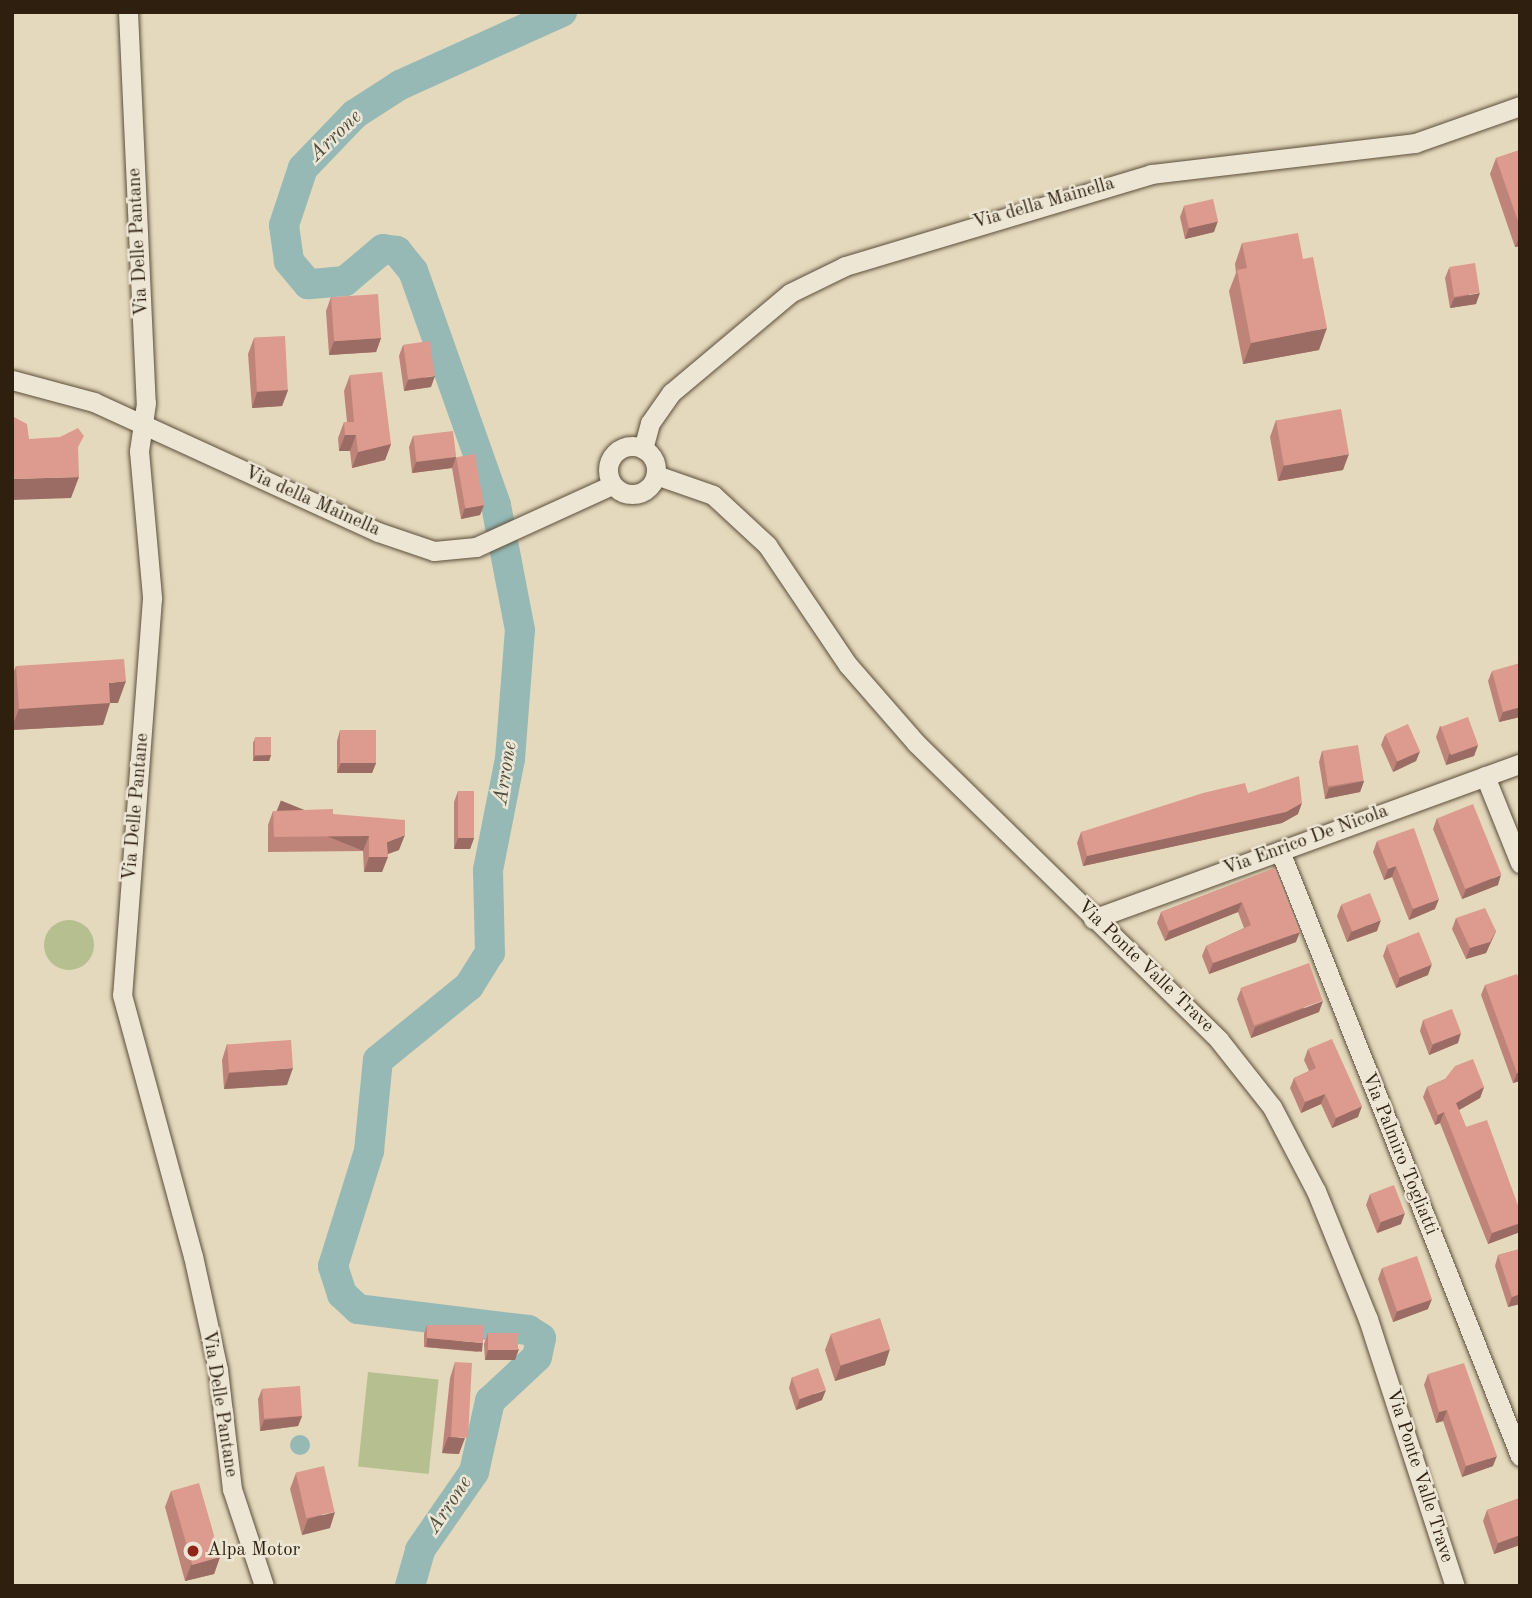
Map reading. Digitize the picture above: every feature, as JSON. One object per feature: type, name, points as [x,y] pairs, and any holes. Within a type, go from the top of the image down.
[{"type":"street","name":"Via Delle Pantane","points":[[128,12],[145,427],[139,451],[152,598],[150,667],[122,995],[193,1256],[218,1370],[232,1489],[264,1586]]},
{"type":"street","name":"Via della Mainella","points":[[643,449],[650,423],[671,393],[790,293],[845,266],[1151,174],[1415,143],[1520,106]]},
{"type":"street","name":"Via della Mainella","points":[[12,380],[94,402],[403,542],[449,552],[482,544],[612,485]]},
{"type":"street","points":[[628,446],[643,449],[656,475],[649,488],[634,495],[612,485],[608,469],[614,454],[628,446]]},
{"type":"street","name":"Via Ponte Valle Trave","points":[[656,475],[713,495],[767,545],[856,675],[1093,919],[1219,1040],[1272,1107],[1315,1191],[1368,1319],[1455,1586]]},
{"type":"street","name":"Via Enrico De Nicola","points":[[1093,919],[1520,764]]},
{"type":"street","points":[[1486,776],[1520,863]]},
{"type":"street","name":"Via Palmiro Togliatti","points":[[1280,851],[1520,1456]]},
{"type":"green space","points":[[69,920],[86,928],[94,945],[86,962],[69,970],[52,962],[44,945],[52,928]]},
{"type":"green space","points":[[368,1372],[439,1379],[429,1474],[358,1466]]},
{"type":"water","points":[[300,1435],[307,1438],[310,1445],[307,1452],[300,1455],[293,1452],[290,1445],[293,1438]]},
{"type":"building","points":[[1520,150],[1520,227],[1496,158]]},
{"type":"building","points":[[1213,199],[1218,221],[1189,228],[1184,206]]},
{"type":"building","points":[[1298,233],[1303,259],[1313,257],[1327,328],[1251,343],[1237,270],[1247,268],[1242,243]]},
{"type":"building","points":[[1475,263],[1480,293],[1454,297],[1449,267]]},
{"type":"building","points":[[378,294],[381,338],[334,341],[331,297]]},
{"type":"building","points":[[285,336],[288,390],[257,392],[254,338]]},
{"type":"building","points":[[430,341],[435,376],[408,379],[403,345]]},
{"type":"building","points":[[382,372],[391,444],[358,452],[356,435],[345,435],[344,422],[354,422],[350,375]]},
{"type":"building","points":[[1341,409],[1349,454],[1284,466],[1276,420]]},
{"type":"building","points":[[12,416],[27,424],[29,439],[60,437],[78,428],[84,436],[78,447],[79,477],[12,479]]},
{"type":"building","points":[[453,431],[456,457],[416,462],[413,436]]},
{"type":"building","points":[[475,454],[484,505],[465,509],[456,457]]},
{"type":"building","points":[[124,659],[126,681],[109,683],[110,703],[19,709],[16,666]]},
{"type":"building","points":[[1520,663],[1520,707],[1503,712],[1492,671]]},
{"type":"building","points":[[1468,717],[1478,745],[1451,755],[1441,727]]},
{"type":"building","points":[[1408,724],[1420,751],[1397,762],[1385,734]]},
{"type":"building","points":[[340,730],[376,730],[376,763],[340,763]]},
{"type":"building","points":[[255,737],[271,737],[271,755],[255,755]]},
{"type":"building","points":[[1358,745],[1364,781],[1328,786],[1322,751]]},
{"type":"building","points":[[1299,776],[1302,803],[1286,812],[1087,856],[1081,832],[1203,793],[1245,783],[1248,793]]},
{"type":"building","points":[[458,791],[474,791],[474,838],[458,838]]},
{"type":"building","points":[[1473,804],[1501,874],[1465,889],[1437,819]]},
{"type":"building","points":[[333,809],[333,814],[405,820],[405,835],[387,842],[388,857],[369,857],[369,836],[274,837],[273,811]]},
{"type":"building","points":[[1414,828],[1439,899],[1413,909],[1396,866],[1388,869],[1377,841]]},
{"type":"building","points":[[1275,868],[1300,932],[1213,963],[1206,946],[1251,925],[1242,902],[1169,931],[1161,912]]},
{"type":"building","points":[[1370,893],[1381,920],[1352,932],[1341,905]]},
{"type":"building","points":[[1485,908],[1496,931],[1490,942],[1470,948],[1456,918]]},
{"type":"building","points":[[1419,932],[1432,964],[1400,978],[1387,945]]},
{"type":"building","points":[[1309,963],[1323,1001],[1254,1026],[1240,988]]},
{"type":"building","points":[[1517,974],[1520,983],[1520,1072],[1517,1073],[1485,985]]},
{"type":"building","points":[[1452,1009],[1461,1033],[1432,1044],[1423,1020]]},
{"type":"building","points":[[1332,1039],[1362,1106],[1336,1118],[1325,1094],[1305,1102],[1294,1078],[1316,1068],[1308,1049]]},
{"type":"building","points":[[291,1040],[293,1068],[229,1072],[227,1044]]},
{"type":"building","points":[[1473,1059],[1484,1087],[1456,1103],[1466,1127],[1487,1120],[1520,1211],[1520,1223],[1492,1233],[1444,1112],[1438,1115],[1427,1087],[1445,1079],[1455,1066]]},
{"type":"building","points":[[1394,1185],[1405,1213],[1380,1222],[1370,1194]]},
{"type":"building","points":[[1520,1249],[1520,1294],[1512,1297],[1498,1255]]},
{"type":"building","points":[[1417,1256],[1432,1299],[1397,1312],[1382,1268]]},
{"type":"building","points":[[880,1318],[890,1349],[841,1365],[831,1334]]},
{"type":"building","points":[[427,1325],[483,1325],[483,1343],[427,1338]]},
{"type":"building","points":[[488,1333],[518,1333],[518,1350],[488,1350]]},
{"type":"building","points":[[455,1362],[472,1363],[468,1438],[451,1437]]},
{"type":"building","points":[[1464,1363],[1497,1456],[1466,1466],[1447,1410],[1439,1412],[1428,1374]]},
{"type":"building","points":[[818,1368],[826,1390],[800,1399],[792,1378]]},
{"type":"building","points":[[300,1386],[302,1416],[264,1419],[262,1389]]},
{"type":"building","points":[[324,1466],[335,1512],[306,1518],[296,1473]]},
{"type":"building","points":[[199,1483],[220,1557],[192,1565],[171,1491]]},
{"type":"building","points":[[1520,1498],[1520,1535],[1498,1543],[1487,1510]]},
{"type":"waterway","name":"Arrone","points":[[410,1586],[420,1550],[474,1472],[490,1401],[537,1357],[541,1338],[528,1330],[358,1309],[342,1294],[333,1266],[369,1151],[378,1060],[469,986],[490,953],[488,870],[510,759],[520,630],[496,505],[413,271],[397,251],[383,249],[345,281],[308,284],[289,261],[284,225],[303,168],[355,114],[400,85],[562,12]]},
{"type":"place","name":"Alpa Motor","points":[[193,1551]]}]
